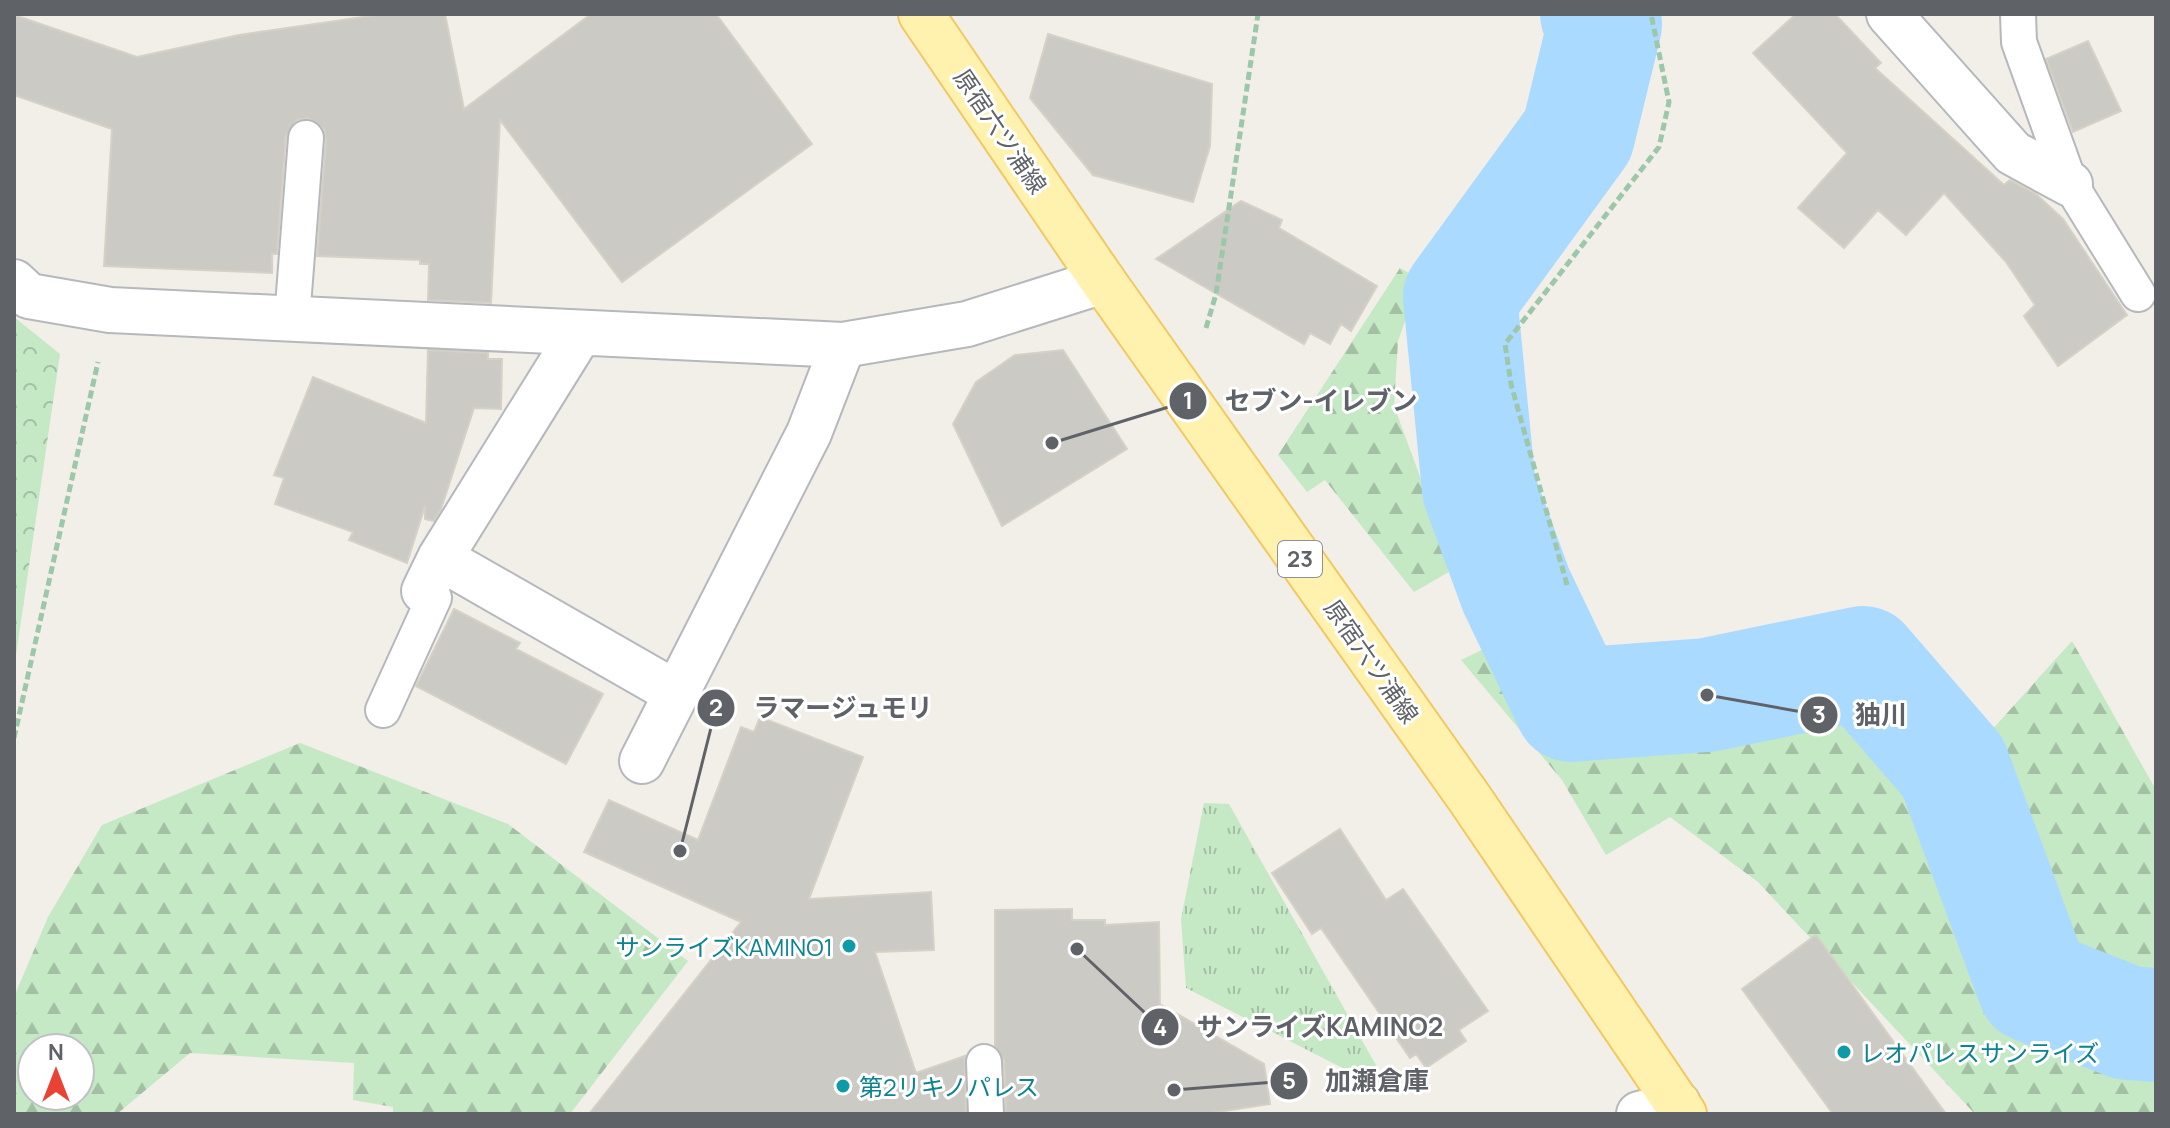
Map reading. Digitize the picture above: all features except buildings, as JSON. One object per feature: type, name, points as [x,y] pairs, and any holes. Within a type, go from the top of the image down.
[{"type":"main road","name":"原宿六ツ浦線","points":[[921,14],[1103,281],[1479,812],[1667,1111]]},
{"type":"street","points":[[1889,14],[2013,153],[2070,184]]},
{"type":"street","points":[[14,282],[29,296],[110,310],[843,345],[967,324],[1103,281]]},
{"type":"street","points":[[580,333],[432,574],[676,693]]},
{"type":"street","points":[[642,761],[809,433],[843,345]]},
{"type":"lane","points":[[2018,14],[2019,42],[2070,184],[2138,294]]},
{"type":"lane","points":[[292,319],[306,138]]},
{"type":"lane","points":[[383,710],[434,598],[432,574]]},
{"type":"lane","points":[[984,1062],[986,1114]]},
{"type":"path","points":[[1177,386],[1206,330],[1216,294],[1258,14]]},
{"type":"path","points":[[1567,585],[1511,384],[1505,344],[1659,147],[1669,102],[1651,14]]},
{"type":"path","points":[[14,738],[110,310]]},
{"type":"green space","points":[[1400,268],[1420,279],[1398,341],[1394,406],[1454,569],[1414,592],[1325,480],[1307,492],[1278,455]]},
{"type":"green space","points":[[14,317],[60,354],[14,669]]},
{"type":"green space","points":[[2072,641],[2156,790],[2156,994],[2138,992],[2056,956],[2014,865],[1971,753]]},
{"type":"green space","points":[[1494,644],[1570,729],[1713,723],[1854,682],[1937,781],[2025,998],[2120,1037],[2156,1040],[2156,1114],[1975,1114],[1758,882],[1670,817],[1606,855],[1562,780],[1461,660]]},
{"type":"green space","points":[[300,743],[508,824],[688,961],[570,1114],[393,1114],[393,1107],[353,1100],[354,1063],[190,1053],[117,1114],[14,1114],[14,997],[48,917],[102,825]]},
{"type":"green space","points":[[1204,803],[1229,804],[1386,1083],[1378,1086],[1186,988],[1181,919]]},
{"type":"waterway","points":[[1597,14],[1605,24],[1578,135],[1460,297],[1479,489],[1516,590],[1571,705],[1707,695],[1863,663],[1953,767],[2034,986],[2128,1023],[2156,1025]]},
{"type":"place","name":"セブン-イレブン","points":[[1052,443]]},
{"type":"place","name":"㹨川","points":[[1707,695]]},
{"type":"place","name":"ラマージュモリ","points":[[680,851]]},
{"type":"place","name":"サンライズKAMINO1","points":[[849,946]]},
{"type":"place","name":"サンライズKAMINO2","points":[[1077,949]]},
{"type":"place","name":"レオパレスサンライズ","points":[[1844,1052]]},
{"type":"place","name":"第2リキノパレス","points":[[843,1086]]},
{"type":"place","name":"加瀬倉庫","points":[[1174,1090]]}]
